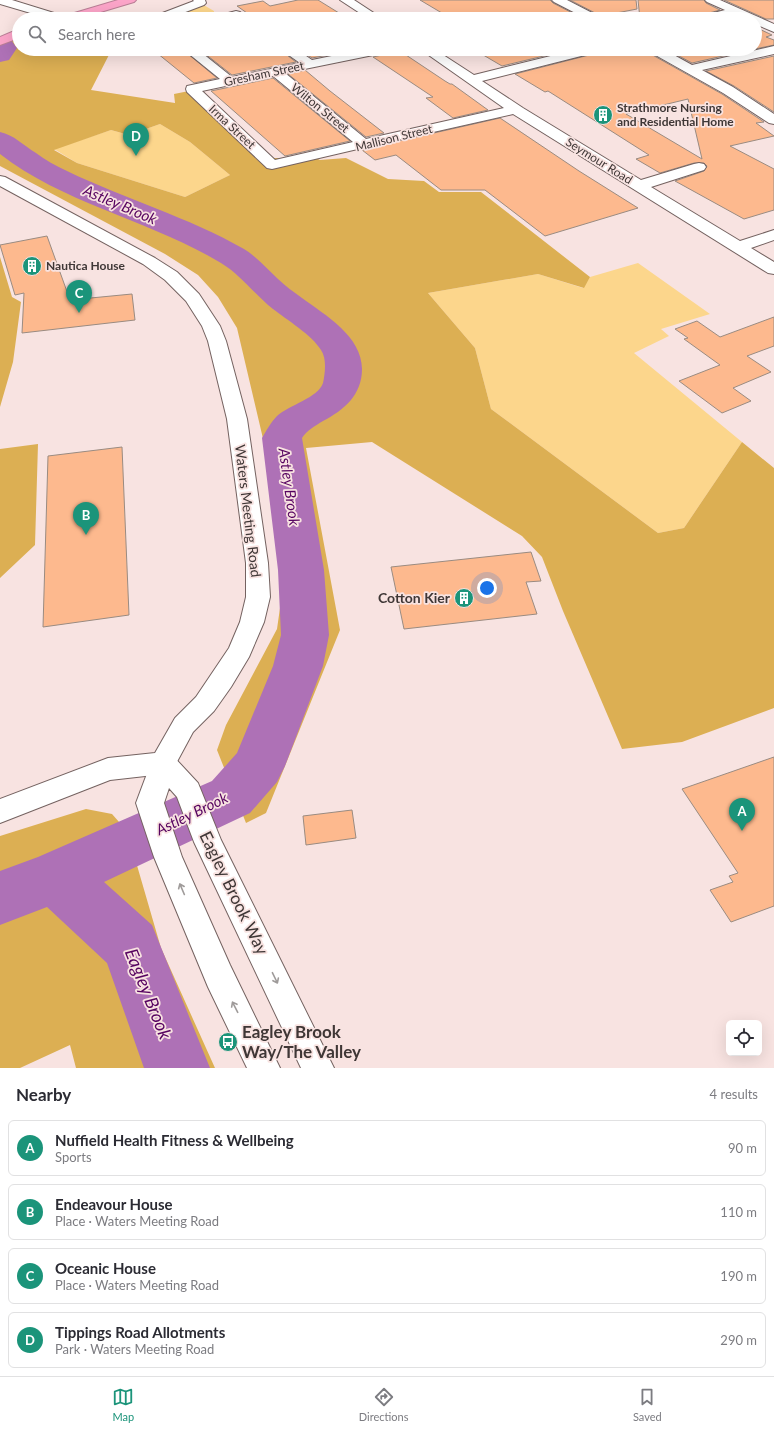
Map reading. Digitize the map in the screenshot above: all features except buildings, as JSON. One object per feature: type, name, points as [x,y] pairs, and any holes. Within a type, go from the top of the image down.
[{"type":"highway","points":[[88,12],[130,0]]},
{"type":"highway","points":[[0,36],[12,34]]},
{"type":"highway","points":[[0,41],[12,36]]},
{"type":"street","points":[[0,0],[40,12]]},
{"type":"street","points":[[175,12],[200,3],[199,0]]},
{"type":"street","points":[[346,0],[366,12]]},
{"type":"street","points":[[558,0],[582,12]]},
{"type":"street","points":[[711,0],[736,11]]},
{"type":"street","points":[[732,12],[736,11]]},
{"type":"street","points":[[762,23],[774,28]]},
{"type":"street","points":[[762,53],[774,50]]},
{"type":"street","points":[[198,56],[230,81]]},
{"type":"street","points":[[298,56],[310,64]]},
{"type":"street","name":"Gresham Street","points":[[192,89],[349,56]]},
{"type":"street","name":"Seymour Road","points":[[436,56],[515,109],[774,269]]},
{"type":"street","points":[[471,80],[565,56]]},
{"type":"street","points":[[667,56],[728,90],[774,120]]},
{"type":"street","points":[[692,69],[748,56]]},
{"type":"street","name":"Wilton Street","points":[[275,71],[365,144]]},
{"type":"street","name":"Irma Street","points":[[192,89],[272,165]]},
{"type":"street","name":"Mallison Street","points":[[272,165],[515,109]]},
{"type":"street","points":[[638,186],[699,167]]},
{"type":"street","name":"Waters Meeting Road","points":[[0,180],[149,261],[171,276],[183,286],[199,306],[211,326],[217,341],[237,419],[257,563],[258,597],[252,622],[240,650],[222,680],[205,704],[184,725],[163,763]]},
{"type":"street","points":[[738,247],[774,235]]},
{"type":"street","points":[[0,811],[108,770],[163,763],[150,803],[168,857],[218,976],[264,1068]]},
{"type":"street","name":"Eagley Brook Way","points":[[163,763],[188,791],[208,842],[318,1068]]},
{"type":"shaded area","points":[[202,4],[214,11],[214,12],[181,12]]},
{"type":"shaded area","points":[[12,41],[12,56],[108,56],[91,90],[175,103],[174,94],[199,89],[271,158],[286,158],[307,154],[320,160],[346,158],[388,179],[424,181],[439,192],[481,192],[590,277],[584,288],[538,274],[428,293],[475,348],[491,409],[658,533],[684,528],[742,442],[774,468],[774,708],[682,742],[622,749],[563,611],[542,557],[522,536],[372,442],[306,448],[340,630],[266,813],[246,823],[217,750],[226,725],[277,629],[283,587],[280,511],[237,328],[218,297],[198,275],[165,254],[0,166],[0,45]],"holes":[[[160,124],[190,142],[230,175],[185,197],[77,163],[54,150],[111,130],[129,135]]]},
{"type":"shaded area","points":[[160,124],[190,142],[230,175],[185,197],[77,163],[54,149],[111,130],[129,135]]},
{"type":"shaded area","points":[[0,257],[12,297],[21,302],[13,362],[0,407]]},
{"type":"shaded area","points":[[638,263],[710,314],[661,329],[669,336],[634,353],[742,442],[684,528],[658,533],[491,409],[475,348],[428,293],[538,274],[583,288],[590,277]]},
{"type":"shaded area","points":[[38,444],[35,545],[0,578],[0,449]]},
{"type":"shaded area","points":[[86,809],[112,814],[127,831],[161,948],[215,1068],[76,1068],[70,1045],[20,1068],[0,1068],[0,836]]},
{"type":"waterway","name":"Astley Brook","points":[[0,55],[5,48],[2,45]]},
{"type":"waterway","name":"Astley Brook","points":[[0,140],[26,160],[53,176],[82,190],[203,241],[237,259],[270,290],[328,336],[336,344],[343,360],[341,386],[335,396],[324,405],[298,419],[288,428],[282,438],[301,570],[305,635],[298,666],[258,766],[231,797],[56,877]]},
{"type":"waterway","points":[[0,898],[56,877]]},
{"type":"waterway","name":"Eagley Brook","points":[[56,877],[131,945],[177,1068]]},
{"type":"place","name":"Strathmore Nursing and Residential Home","points":[[603,115]]},
{"type":"place","name":"Tippings Road Allotments","points":[[136,156]]},
{"type":"place","name":"Nautica House","points":[[32,266]]},
{"type":"place","name":"Oceanic House","points":[[79,313]]},
{"type":"place","name":"Endeavour House","points":[[86,535]]},
{"type":"place","name":"Cotton Kier","points":[[464,598]]},
{"type":"place","name":"Nuffield Health Fitness & Wellbeing","points":[[742,831]]},
{"type":"place","name":"Eagley Brook Way/The Valley","points":[[228,1042]]}]
